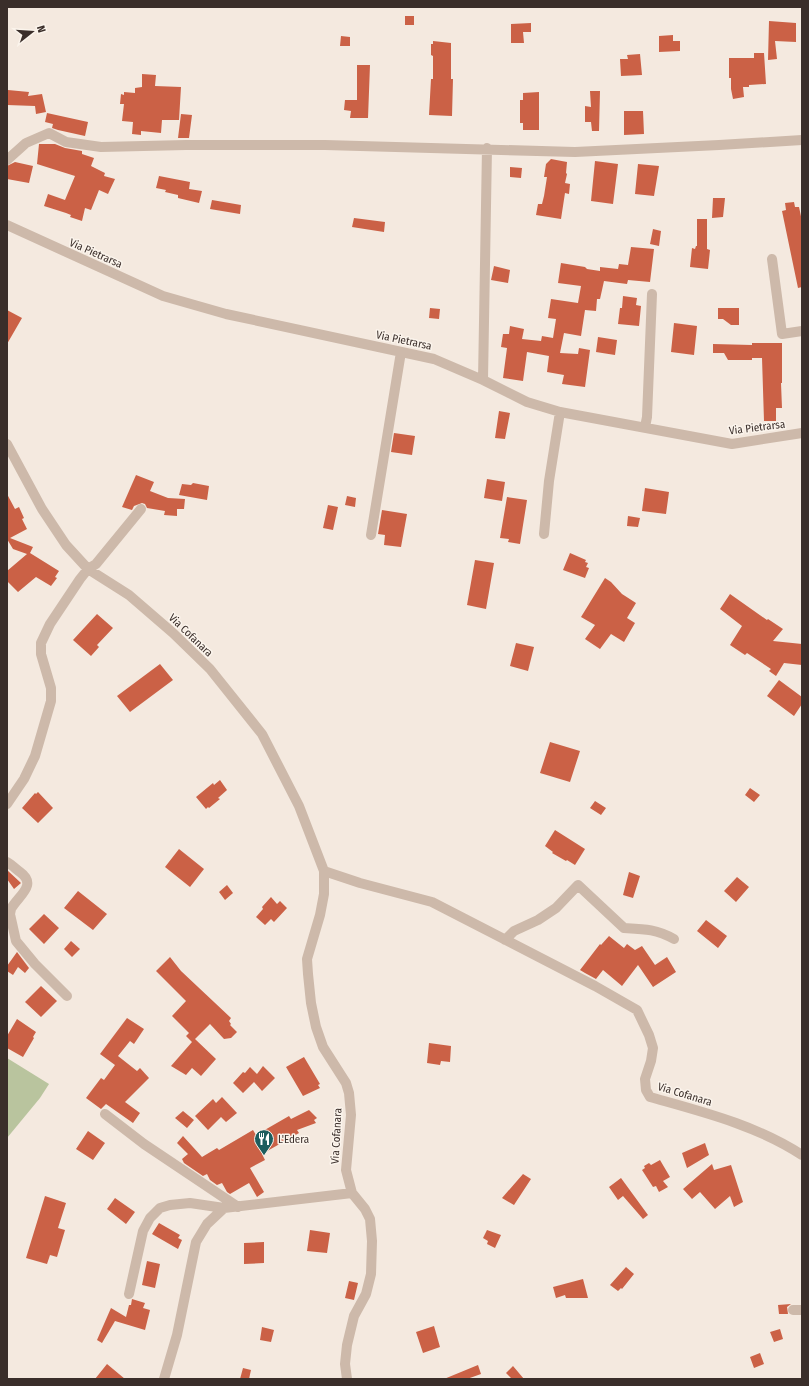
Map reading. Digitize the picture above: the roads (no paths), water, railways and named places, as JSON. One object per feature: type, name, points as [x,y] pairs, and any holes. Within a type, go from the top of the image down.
[{"type":"street","points":[[7,160],[26,143],[49,134],[66,142],[101,147],[186,145],[325,145],[487,148],[575,152],[802,140]]},
{"type":"street","points":[[483,380],[487,148]]},
{"type":"street","name":"Via Pietrarsa","points":[[7,225],[163,296],[226,314],[434,359],[483,380],[527,402],[560,412],[732,444],[802,433]]},
{"type":"street","points":[[772,260],[782,334],[802,331]]},
{"type":"street","points":[[645,427],[647,417],[652,294]]},
{"type":"street","points":[[371,535],[401,352]]},
{"type":"street","points":[[544,534],[549,481],[560,412]]},
{"type":"street","name":"Via Cofanara","points":[[7,444],[42,509],[66,544],[88,569],[129,595],[173,633],[210,669],[262,734],[299,806],[324,870],[324,894],[320,915],[307,959],[308,974],[316,1027],[323,1047],[343,1078],[349,1093],[351,1115],[346,1170],[352,1193],[365,1209],[370,1219],[372,1241],[371,1274],[366,1294],[354,1316],[351,1326],[345,1364],[346,1379]]},
{"type":"street","points":[[7,804],[24,779],[35,756],[51,701],[51,688],[40,654],[41,643],[50,624],[88,569],[96,564],[141,509]]},
{"type":"street","points":[[7,862],[26,876],[28,881],[27,886],[11,909],[10,914],[16,941],[35,964],[67,996]]},
{"type":"street","name":"Via Cofanara","points":[[324,870],[360,883],[432,902],[596,986],[637,1010],[649,1035],[653,1048],[651,1061],[645,1079],[646,1090],[650,1097],[724,1118],[752,1128],[802,1155]]},
{"type":"street","points":[[505,940],[514,931],[538,920],[552,910],[578,885],[624,928],[646,929],[662,932],[674,939]]},
{"type":"street","points":[[105,1114],[144,1144],[238,1207]]},
{"type":"street","points":[[129,1294],[143,1231],[150,1218],[160,1208],[170,1205],[190,1203],[224,1208],[238,1207],[352,1193]]},
{"type":"street","points":[[164,1379],[178,1335],[196,1242],[207,1224],[224,1208]]},
{"type":"place","name":"L'Edera","points":[[264,1156]]}]
